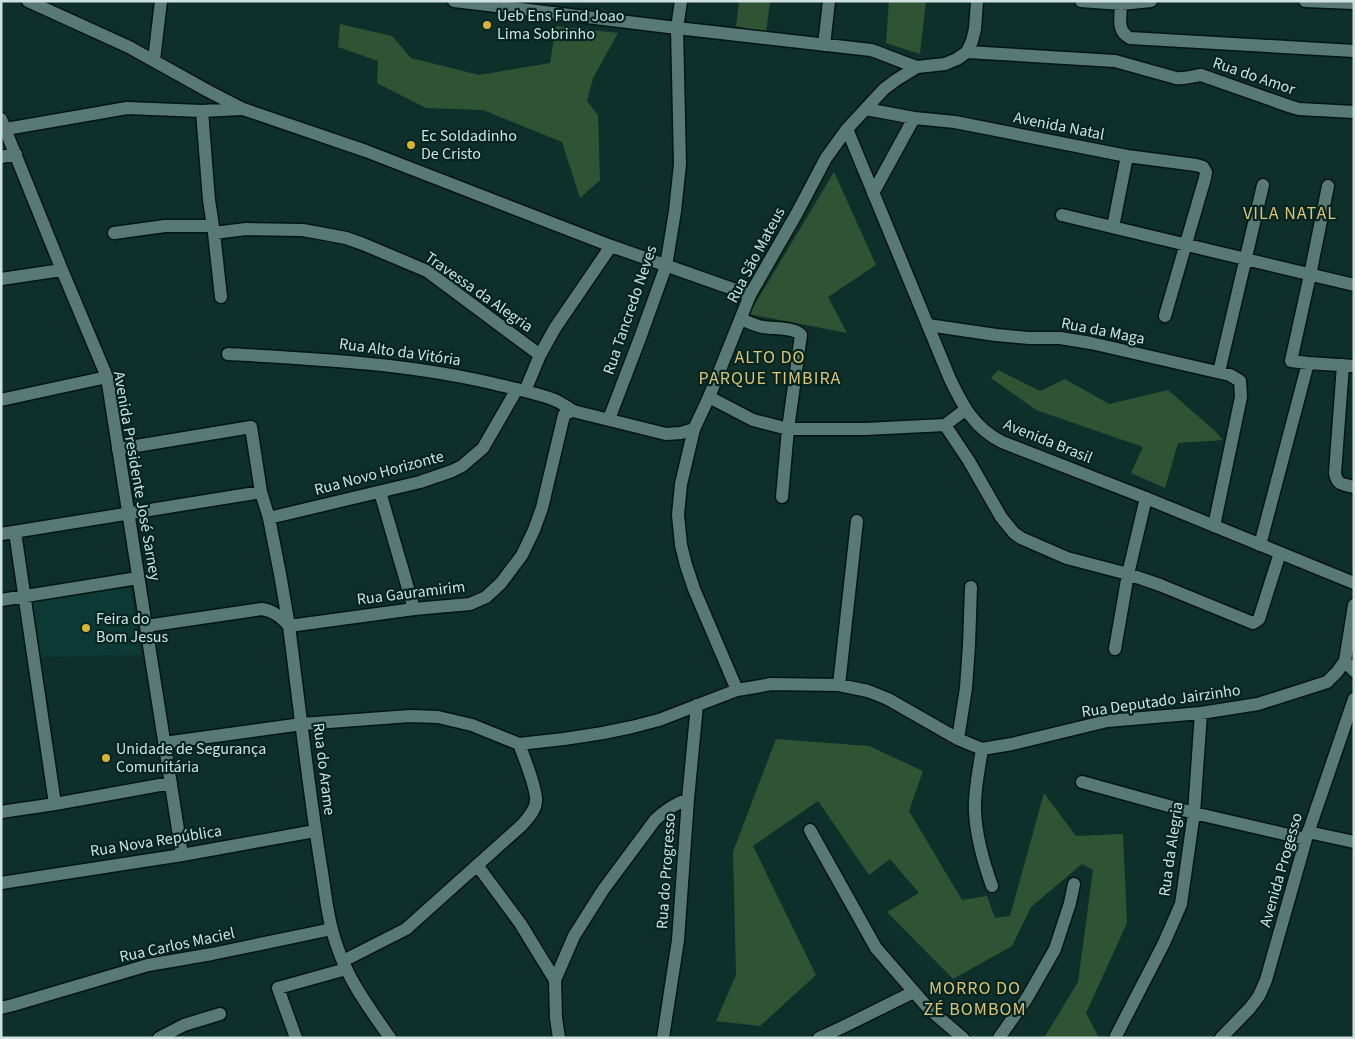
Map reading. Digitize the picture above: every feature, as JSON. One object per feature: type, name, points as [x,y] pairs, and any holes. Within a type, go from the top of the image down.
[{"type":"street","points":[[28,1],[154,60],[243,109],[366,151],[611,246],[750,295]]},
{"type":"street","points":[[154,60],[161,1]]},
{"type":"street","points":[[454,1],[870,50],[916,67],[945,64],[967,52],[974,29],[978,1]]},
{"type":"street","name":"Rua Tancredo Neves","points":[[608,419],[666,266],[680,164],[677,28],[681,1]]},
{"type":"street","points":[[824,45],[829,1]]},
{"type":"street","points":[[1081,1],[1121,4],[1151,1]]},
{"type":"street","points":[[1305,1],[1354,4]]},
{"type":"street","points":[[1121,4],[1121,30],[1124,35],[1130,38],[1354,51]]},
{"type":"street","name":"Rua do Amor","points":[[967,52],[1115,61],[1176,78],[1201,75],[1299,109],[1354,112]]},
{"type":"street","name":"Rua São Mateus","points":[[737,690],[694,589],[681,545],[678,515],[681,484],[694,429],[709,397],[750,295],[826,158],[847,129],[884,89],[916,67]]},
{"type":"street","points":[[4,124],[127,108],[202,111],[243,109]]},
{"type":"street","name":"Avenida Natal","points":[[866,109],[914,118],[956,122],[1127,156],[1203,167],[1206,172],[1186,245]]},
{"type":"street","points":[[202,111],[208,200],[214,229],[221,297]]},
{"type":"street","points":[[873,193],[914,118]]},
{"type":"street","name":"Avenida Presidente José Sarney","points":[[4,124],[107,377],[182,855]]},
{"type":"street","name":"Avenida Brasil","points":[[847,129],[950,379],[965,410],[987,433],[1002,442],[1146,498],[1354,583]]},
{"type":"street","points":[[1,157],[16,154]]},
{"type":"street","points":[[1113,227],[1127,156]]},
{"type":"street","points":[[1218,372],[1263,185]]},
{"type":"street","points":[[1328,186],[1291,361],[1348,365],[1335,473],[1336,479],[1340,484],[1354,487]]},
{"type":"street","points":[[1062,215],[1354,285]]},
{"type":"street","name":"Travessa da Alegria","points":[[114,233],[165,226],[191,225],[214,229],[303,230],[346,238],[363,244],[427,271],[540,355],[521,390]]},
{"type":"street","points":[[1165,316],[1186,245]]},
{"type":"street","points":[[540,355],[555,328],[611,246]]},
{"type":"street","points":[[1,279],[62,270]]},
{"type":"street","points":[[741,319],[761,327],[794,330],[800,333],[801,338],[788,429],[782,496]]},
{"type":"street","name":"Rua da Maga","points":[[928,325],[996,335],[1060,338],[1091,342],[1230,375],[1240,381],[1241,397],[1214,526]]},
{"type":"street","name":"Rua Alto da Vitória","points":[[228,354],[331,359],[398,366],[468,378],[521,390],[554,400],[567,411],[666,434],[681,433],[694,429]]},
{"type":"street","points":[[1260,545],[1308,363]]},
{"type":"street","points":[[1,400],[107,377]]},
{"type":"street","name":"Rua Novo Horizonte","points":[[269,518],[420,482],[452,472],[483,448],[521,390]]},
{"type":"street","points":[[709,397],[753,420],[788,429],[865,429],[945,425],[965,410]]},
{"type":"street","name":"Rua Gauramirim","points":[[289,626],[414,609],[470,604],[486,597],[501,583],[522,555],[534,530],[542,508],[567,411]]},
{"type":"street","points":[[945,425],[969,461],[1001,517],[1014,533],[1021,538],[1067,558],[1128,574],[1160,585],[1253,623],[1259,619],[1280,553]]},
{"type":"street","points":[[1,534],[261,492],[251,427],[118,449]]},
{"type":"street","name":"Rua do Arame","points":[[261,492],[269,518],[289,626],[315,831],[332,929],[344,965],[358,991],[390,1038]]},
{"type":"street","points":[[380,492],[414,609]]},
{"type":"street","points":[[1115,649],[1128,574],[1146,498]]},
{"type":"street","points":[[839,685],[857,521]]},
{"type":"street","points":[[15,532],[55,804]]},
{"type":"street","points":[[1,600],[138,578]]},
{"type":"street","points":[[958,739],[966,688],[971,587]]},
{"type":"street","points":[[1354,606],[1345,661],[1354,671]]},
{"type":"street","points":[[146,626],[262,609],[278,615],[289,626]]},
{"type":"street","name":"Rua Deputado Jairzinho","points":[[982,749],[1012,744],[1107,721],[1201,712],[1258,704],[1327,682],[1345,661]]},
{"type":"street","points":[[164,743],[302,724],[410,716],[438,717],[472,725],[519,744],[603,733],[659,720],[737,690],[772,684],[839,685],[868,691],[888,699],[958,739],[982,749],[976,785],[976,828],[992,886]]},
{"type":"street","name":"Avenida Progesso","points":[[1221,1038],[1250,1008],[1259,996],[1266,980],[1307,835],[1354,699]]},
{"type":"street","name":"Rua do Progresso","points":[[663,1038],[678,940],[697,705]]},
{"type":"street","name":"Rua da Alegria","points":[[1116,1036],[1164,943],[1181,904],[1194,812],[1201,712]]},
{"type":"street","points":[[296,1038],[278,988],[344,965],[406,929],[522,825],[535,807],[536,801],[519,744]]},
{"type":"street","points":[[1082,782],[1194,812],[1307,835],[1354,842]]},
{"type":"street","points":[[1,812],[171,783]]},
{"type":"street","points":[[559,1038],[556,1018],[556,980],[578,930],[626,858],[655,820],[675,804],[688,799]]},
{"type":"street","points":[[810,830],[876,948],[929,1009],[962,1038]]},
{"type":"street","name":"Rua Nova República","points":[[1,883],[182,855],[315,831]]},
{"type":"street","points":[[477,865],[520,923],[556,980]]},
{"type":"street","points":[[998,1038],[1027,998],[1055,949],[1074,884]]},
{"type":"street","name":"Rua Carlos Maciel","points":[[1,1008],[148,964],[212,954],[332,929]]},
{"type":"street","points":[[819,1038],[914,992]]},
{"type":"street","points":[[160,1038],[174,1035],[184,1025],[220,1014]]},
{"type":"shaded area","name":"Feira do Bom Jesus","points":[[130,588],[141,655],[40,657],[32,601]]},
{"type":"green space","points":[[739,1],[770,1],[766,33],[736,26]]},
{"type":"green space","points":[[889,1],[926,1],[920,54],[886,43]]},
{"type":"green space","points":[[340,24],[392,36],[411,58],[479,75],[550,63],[556,26],[618,33],[593,78],[587,101],[598,115],[600,180],[580,198],[562,142],[483,110],[426,108],[377,83],[378,61],[338,47]]},
{"type":"green space","points":[[834,172],[876,265],[828,297],[847,333],[749,314]]},
{"type":"green space","points":[[998,370],[1040,391],[1065,379],[1109,404],[1168,390],[1223,440],[1178,443],[1165,488],[1131,473],[1143,447],[1036,410],[991,378]]},
{"type":"green space","points":[[776,739],[869,746],[923,771],[909,811],[962,900],[987,896],[995,918],[1010,916],[1044,793],[1076,836],[1123,834],[1127,923],[1086,1013],[1099,1038],[1044,1038],[1078,982],[1093,870],[1082,864],[1031,907],[1012,946],[953,979],[887,912],[919,893],[890,859],[869,875],[818,801],[753,846],[816,975],[760,1026],[716,1021],[736,975],[733,852]]},
{"type":"place","name":"Ueb Ens Fund Joao Lima Sobrinho","points":[[487,25]]},
{"type":"place","name":"Ec Soldadinho De Cristo","points":[[411,145]]},
{"type":"place","name":"Feira do Bom Jesus","points":[[86,628]]},
{"type":"place","name":"Unidade de Segurança Comunitária","points":[[106,758]]},
{"type":"district","name":"VILA NATAL","points":[[1290,213]]},
{"type":"district","name":"ALTO DO PARQUE TIMBIRA","points":[[770,367]]},
{"type":"district","name":"MORRO DO ZÉ BOMBOM","points":[[975,998]]}]
